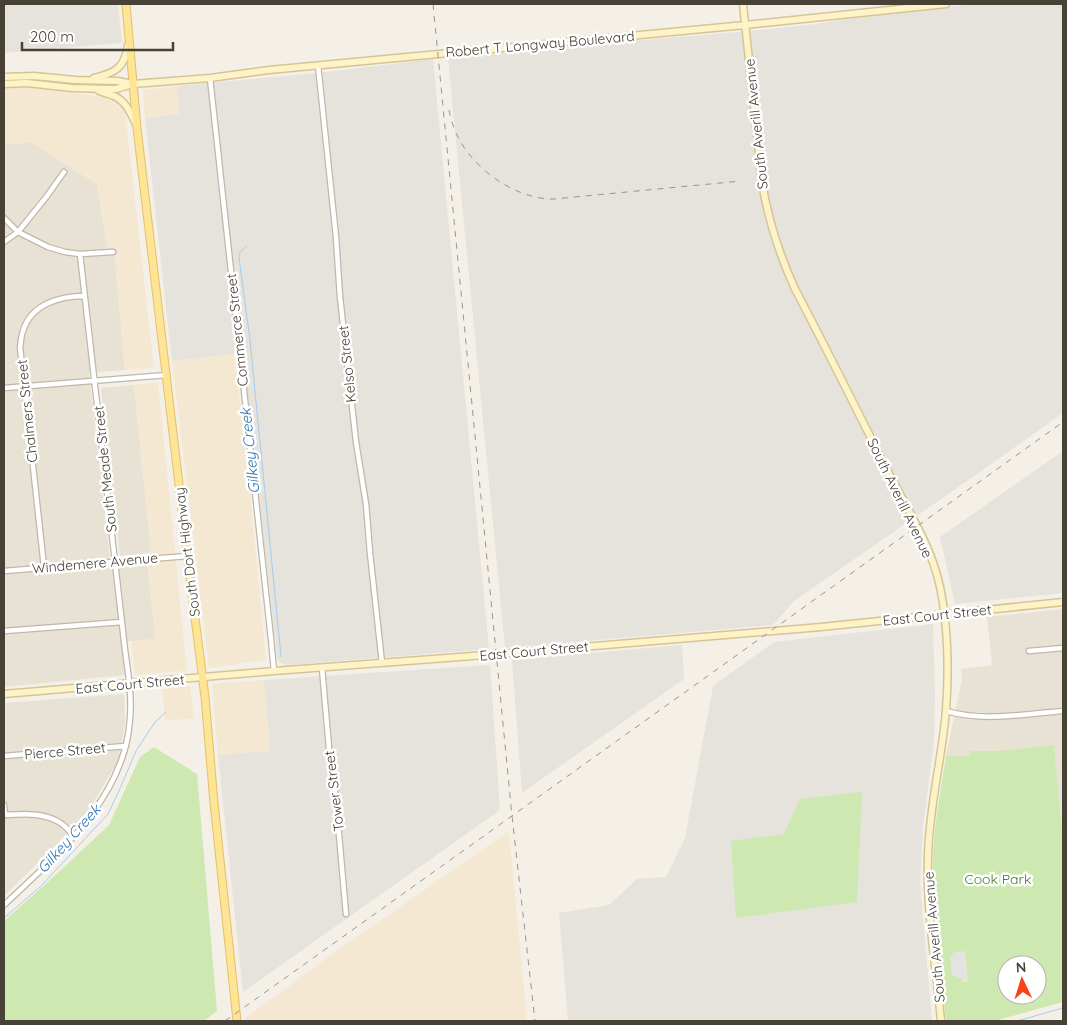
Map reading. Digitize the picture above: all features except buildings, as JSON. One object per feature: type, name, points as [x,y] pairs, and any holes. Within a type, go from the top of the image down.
[{"type":"main road","name":"South Dort Highway","points":[[126,4],[137,128],[202,678],[238,1021]]},
{"type":"street","name":"South Averill Avenue","points":[[743,4],[761,174],[773,234],[795,289],[887,470],[920,530],[937,575],[944,614],[947,681],[946,711],[928,854],[928,892],[942,1021]]},
{"type":"street","name":"Robert T Longway Boulevard","points":[[4,84],[28,83],[93,89],[116,89],[133,84],[210,78],[318,65],[946,4]]},
{"type":"street","points":[[75,80],[112,73],[123,61],[128,51],[129,41]]},
{"type":"street","name":"Kelso Street","points":[[318,65],[336,237],[340,298],[356,442],[366,504],[382,662]]},
{"type":"street","name":"Robert T Longway Boulevard","points":[[4,76],[118,81],[133,84]]},
{"type":"street","name":"Commerce Street","points":[[210,78],[274,671]]},
{"type":"street","points":[[93,89],[120,100],[130,113],[137,128]]},
{"type":"street","points":[[4,242],[18,232],[64,172]]},
{"type":"street","points":[[4,218],[18,232],[48,247],[64,252],[80,254],[113,252]]},
{"type":"street","name":"South Meade Street","points":[[5,902],[44,868],[74,836],[101,800],[120,765],[126,746],[130,719],[129,684],[80,254]]},
{"type":"street","name":"Chalmers Street","points":[[44,567],[20,347],[23,330],[31,316],[43,305],[57,299],[84,296]]},
{"type":"street","points":[[4,388],[167,375]]},
{"type":"street","name":"Windemere Avenue","points":[[4,571],[187,556]]},
{"type":"street","name":"East Court Street","points":[[4,694],[806,628],[1063,602]]},
{"type":"street","points":[[4,631],[122,622]]},
{"type":"street","points":[[1029,651],[1063,648]]},
{"type":"street","name":"Tower Street","points":[[322,668],[346,914]]},
{"type":"street","points":[[946,711],[968,716],[1001,717],[1063,711]]},
{"type":"street","name":"Pierce Street","points":[[4,756],[126,746]]},
{"type":"street","points":[[4,805],[4,815],[43,815],[62,824],[74,836]]},
{"type":"shaded area","points":[[4,4],[118,4],[122,43],[4,53]]},
{"type":"shaded area","points":[[975,4],[1063,4],[1063,413],[794,601],[773,625],[505,648],[448,58],[761,30],[888,13]]},
{"type":"shaded area","points":[[433,59],[489,649],[286,665],[279,662],[277,657],[243,353],[172,361],[145,118],[179,114],[177,86],[327,72]]},
{"type":"shaded area","points":[[21,86],[113,98],[125,112],[154,368],[125,370],[114,248],[107,248],[97,184],[31,142],[4,145],[4,88]]},
{"type":"shaded area","points":[[177,86],[179,114],[145,118],[143,90]]},
{"type":"shaded area","points":[[31,142],[97,184],[107,248],[114,247],[125,370],[89,373],[111,569],[147,564],[156,639],[122,642],[125,675],[4,687],[4,145]]},
{"type":"shaded area","points":[[234,354],[244,431],[266,660],[209,668],[172,361]]},
{"type":"shaded area","points":[[158,382],[187,671],[135,675],[131,641],[156,639],[147,564],[151,553],[134,385]]},
{"type":"shaded area","points":[[134,385],[151,553],[120,556],[101,388]]},
{"type":"shaded area","points":[[1063,451],[1063,593],[955,604],[940,537]]},
{"type":"shaded area","points":[[1063,609],[1063,841],[1054,745],[997,751],[971,751],[971,756],[946,756],[962,679],[961,669],[992,665],[987,617]]},
{"type":"shaded area","points":[[933,624],[934,741],[923,828],[920,883],[932,1021],[568,1021],[559,913],[609,905],[637,879],[666,877],[685,838],[713,686],[774,642]]},
{"type":"shaded area","points":[[682,645],[684,679],[522,793],[512,660]]},
{"type":"shaded area","points":[[490,665],[500,810],[243,992],[218,755],[270,751],[264,680]]},
{"type":"shaded area","points":[[264,680],[270,751],[218,755],[212,684]]},
{"type":"shaded area","points":[[190,686],[194,719],[165,720],[162,689]]},
{"type":"shaded area","points":[[124,694],[125,724],[118,762],[89,809],[59,842],[4,896],[4,703]]},
{"type":"shaded area","points":[[509,831],[527,1021],[245,1021],[245,1018],[331,955]]},
{"type":"shaded area","points":[[965,951],[968,982],[962,982],[962,978],[952,976],[950,955],[953,955],[953,952]]},
{"type":"green space","name":"Cook Park","points":[[1054,745],[1063,841],[1063,1002],[994,1021],[946,1021],[935,919],[933,858],[935,832],[946,756],[970,756],[971,751],[997,751]]},
{"type":"green space","points":[[154,747],[197,774],[217,1011],[204,1021],[4,1021],[4,921],[109,825],[140,757]]},
{"type":"green space","points":[[862,792],[857,902],[736,918],[731,841],[784,834],[800,799]]},
{"type":"waterway","name":"Gilkey Creek","points":[[246,247],[240,252],[239,258],[250,340],[281,656]]},
{"type":"waterway","name":"Gilkey Creek","points":[[4,918],[41,886],[108,814],[136,751],[155,722],[166,712]]},
{"type":"waterway","points":[[1017,1021],[1063,1008]]},
{"type":"railway","points":[[433,4],[512,816],[535,1021]]},
{"type":"railway","points":[[667,4],[680,4]]},
{"type":"railway","points":[[449,110],[457,136],[466,151],[499,181],[526,195],[554,199],[741,181]]},
{"type":"railway","points":[[225,1021],[1063,422]]}]
